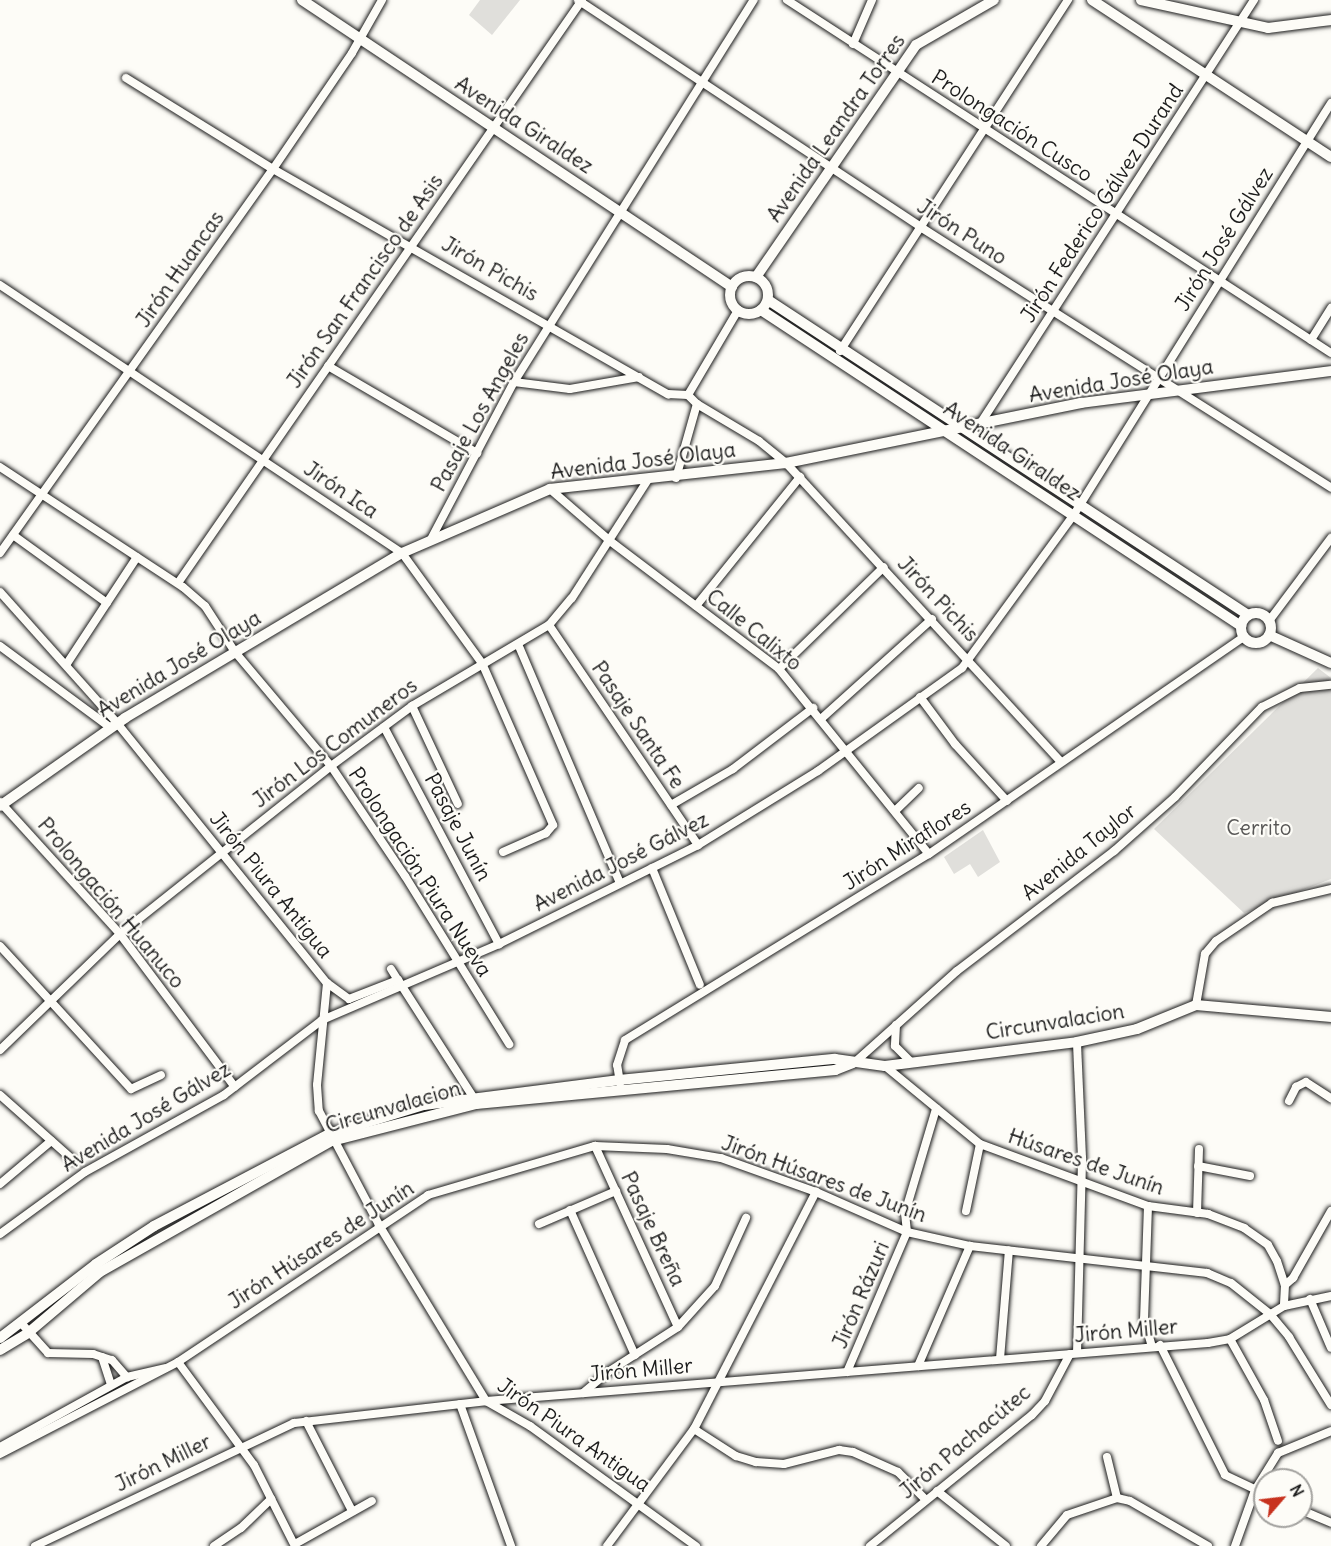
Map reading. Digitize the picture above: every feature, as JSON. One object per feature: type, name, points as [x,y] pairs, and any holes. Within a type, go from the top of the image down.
[{"type":"street","name":"Avenida Giraldez","points":[[302,0],[361,38],[491,129],[620,210],[729,284]]},
{"type":"street","name":"Jirón Huancas","points":[[0,553],[273,169],[361,38],[382,0]]},
{"type":"street","name":"Pasaje Los Angeles","points":[[430,541],[514,382],[620,210],[704,84],[754,0]]},
{"type":"street","name":"Prolongación Cusco","points":[[787,0],[986,128],[1116,216],[1331,353]]},
{"type":"street","points":[[853,44],[872,0]]},
{"type":"street","name":"Avenida Leandra Torres","points":[[756,277],[896,72],[922,40],[994,0]]},
{"type":"street","points":[[839,353],[1068,0]]},
{"type":"street","points":[[1092,0],[1331,157]]},
{"type":"street","points":[[1141,0],[1269,28],[1331,20]]},
{"type":"street","name":"Jirón Federico Gálvez Durand","points":[[979,426],[1254,0]]},
{"type":"street","name":"Jirón Puno","points":[[580,1],[922,228],[1331,488]]},
{"type":"street","name":"Jirón San Francisco de Asis","points":[[178,583],[580,1]]},
{"type":"street","name":"Jirón Pichis","points":[[126,78],[273,169],[412,245],[674,396],[688,394],[697,404],[759,441],[800,477],[971,661],[1061,762]]},
{"type":"street","name":"Jirón José Gálvez","points":[[1147,395],[1331,103]]},
{"type":"street","points":[[742,277],[756,277],[767,287],[768,300],[761,310],[749,314],[738,310],[731,301],[729,284],[742,277]]},
{"type":"street","name":"Jirón Ica","points":[[0,285],[402,553],[482,663],[553,825],[546,833],[503,852]]},
{"type":"street","name":"Avenida Giraldez","points":[[768,300],[951,432],[1248,615]]},
{"type":"street","points":[[1311,340],[1331,309]]},
{"type":"street","points":[[688,394],[738,310]]},
{"type":"street","name":"Avenida Giraldez","points":[[761,310],[839,353],[963,429],[1242,631]]},
{"type":"street","points":[[328,366],[477,453]]},
{"type":"street","name":"Avenida José Olaya","points":[[1,804],[114,725],[402,553],[550,489],[676,478],[786,463],[951,432],[1082,403],[1331,371]]},
{"type":"street","points":[[514,382],[580,388],[639,377]]},
{"type":"street","name":"Avenida José Gálvez","points":[[0,1234],[85,1172],[236,1087],[322,1020],[400,983],[457,963],[499,944],[621,884],[756,813],[846,752],[971,661],[1076,511],[1147,395]]},
{"type":"street","points":[[676,478],[697,404]]},
{"type":"street","name":"Prolongación Piura Nueva","points":[[0,467],[178,583],[205,606],[235,652],[331,766],[405,876],[509,1044]]},
{"type":"street","points":[[696,606],[800,477]]},
{"type":"street","name":"Jirón Los Comuneros","points":[[0,1050],[50,999],[120,934],[220,852],[331,766],[412,706],[549,625],[610,541],[647,481]]},
{"type":"street","name":"Calle Calixto","points":[[550,489],[610,541],[778,669],[822,718],[846,752],[929,854]]},
{"type":"street","points":[[13,535],[107,603]]},
{"type":"street","points":[[1269,635],[1269,621],[1331,538]]},
{"type":"street","points":[[66,664],[137,557]]},
{"type":"street","points":[[778,669],[884,567]]},
{"type":"street","name":"Jirón Piura Antigua","points":[[0,592],[66,664],[327,983],[322,1020],[319,1111],[331,1138],[379,1225],[486,1401],[530,1426],[641,1504],[696,1546]]},
{"type":"street","points":[[1269,621],[1260,613],[1248,615],[1242,631],[1258,642],[1269,635]]},
{"type":"street","points":[[822,718],[932,619]]},
{"type":"street","name":"Pasaje Santa Fe","points":[[549,625],[698,844]]},
{"type":"street","name":"Jirón Miraflores","points":[[620,1085],[619,1050],[625,1040],[929,854],[1007,801],[1242,631]]},
{"type":"street","points":[[1269,635],[1331,663]]},
{"type":"street","points":[[518,644],[621,884]]},
{"type":"street","points":[[0,646],[114,725]]},
{"type":"street","name":"Avenida Taylor","points":[[853,1063],[957,971],[1114,851],[1175,797],[1262,707],[1300,688],[1331,686]]},
{"type":"street","points":[[920,697],[955,744],[1007,801]]},
{"type":"street","points":[[412,706],[458,804]]},
{"type":"street","points":[[671,805],[734,768],[813,708]]},
{"type":"street","name":"Pasaje Junín","points":[[384,727],[499,944]]},
{"type":"street","points":[[895,811],[919,788]]},
{"type":"street","name":"Prolongación Huanuco","points":[[1,804],[120,934],[236,1087]]},
{"type":"street","points":[[652,868],[700,985]]},
{"type":"street","points":[[1196,1005],[1205,954],[1216,941],[1272,903],[1331,889]]},
{"type":"street","points":[[0,946],[131,1089],[161,1075]]},
{"type":"street","points":[[391,969],[473,1097]]},
{"type":"street","points":[[327,983],[349,999],[400,983]]},
{"type":"street","name":"Circunvalacion","points":[[331,1138],[476,1104],[620,1085],[835,1059],[885,1066],[1077,1042],[1137,1029],[1196,1005],[1331,1017]]},
{"type":"street","points":[[896,1025],[895,1046],[912,1062]]},
{"type":"street","points":[[1073,1353],[1082,1180],[1077,1042]]},
{"type":"street","name":"Húsares de Junín","points":[[885,1066],[981,1144],[1148,1206],[1197,1213],[1244,1228],[1268,1245],[1285,1285],[1284,1306]]},
{"type":"street","points":[[1289,1101],[1296,1087],[1306,1082],[1331,1098]]},
{"type":"street","name":"Circunvalacion","points":[[0,1350],[128,1241],[377,1117],[473,1097],[620,1085]]},
{"type":"street","points":[[0,1095],[74,1161]]},
{"type":"street","points":[[907,1232],[905,1213],[936,1109]]},
{"type":"street","points":[[0,1184],[51,1142]]},
{"type":"street","points":[[966,1211],[981,1144]]},
{"type":"street","name":"Jirón Húsares de Junín","points":[[0,1454],[178,1362],[379,1225],[428,1195],[595,1146],[667,1149],[721,1158],[816,1192],[907,1232],[970,1246],[1144,1264],[1207,1273],[1231,1283],[1270,1314],[1289,1337],[1331,1405]]},
{"type":"street","name":"Pasaje Breña","points":[[595,1146],[678,1327]]},
{"type":"street","points":[[1197,1213],[1199,1149]]},
{"type":"street","points":[[1198,1166],[1250,1176]]},
{"type":"street","points":[[539,1224],[616,1191]]},
{"type":"street","points":[[608,1546],[694,1429],[722,1382],[816,1192]]},
{"type":"street","points":[[1148,1206],[1144,1264],[1144,1319],[1216,1461],[1230,1479],[1253,1489]]},
{"type":"street","points":[[570,1210],[635,1355]]},
{"type":"street","points":[[1285,1285],[1293,1278],[1331,1211]]},
{"type":"street","points":[[584,1393],[678,1327],[715,1286],[746,1218]]},
{"type":"street","name":"Jirón Rázuri","points":[[847,1372],[907,1232]]},
{"type":"street","points":[[918,1366],[970,1246]]},
{"type":"street","points":[[1000,1359],[1009,1250]]},
{"type":"street","points":[[1270,1314],[1284,1306],[1331,1296]]},
{"type":"street","points":[[1310,1299],[1331,1347]]},
{"type":"street","name":"Jirón Miller","points":[[35,1546],[240,1446],[306,1421],[486,1401],[1230,1339],[1270,1314]]},
{"type":"street","points":[[25,1329],[48,1353],[102,1357],[112,1360],[127,1377]]},
{"type":"street","name":"Circunvalacion","points":[[0,1338],[25,1329]]},
{"type":"street","points":[[1230,1339],[1263,1400],[1278,1441]]},
{"type":"street","name":"Jirón Pachacútec","points":[[870,1546],[925,1499],[1032,1415],[1045,1401],[1073,1353]]},
{"type":"street","points":[[102,1357],[111,1384]]},
{"type":"street","points":[[178,1362],[240,1446],[295,1545],[372,1501]]},
{"type":"street","points":[[0,1447],[111,1384],[127,1377],[166,1368]]},
{"type":"street","points":[[460,1404],[511,1546]]},
{"type":"street","points":[[306,1421],[352,1511]]},
{"type":"street","points":[[694,1429],[736,1456],[756,1462],[784,1464],[839,1450],[853,1452],[898,1472],[925,1499]]},
{"type":"street","points":[[1269,1468],[1278,1453],[1331,1431]]},
{"type":"street","points":[[1107,1457],[1117,1498]]},
{"type":"street","points":[[937,1491],[1006,1546]]},
{"type":"street","points":[[1235,1546],[1253,1496]]},
{"type":"street","points":[[1041,1546],[1055,1527],[1080,1508],[1117,1498],[1130,1501],[1208,1546]]},
{"type":"street","points":[[213,1546],[241,1528],[271,1499]]},
{"type":"street","points":[[1313,1515],[1331,1523]]},
{"type":"green space","points":[[480,0],[520,0],[492,35],[469,15]]},
{"type":"green space","name":"Cerrito","points":[[1318,668],[1331,678],[1331,879],[1244,913],[1154,829]]},
{"type":"green space","points":[[983,830],[1000,862],[978,877],[970,864],[954,874],[944,857]]}]
